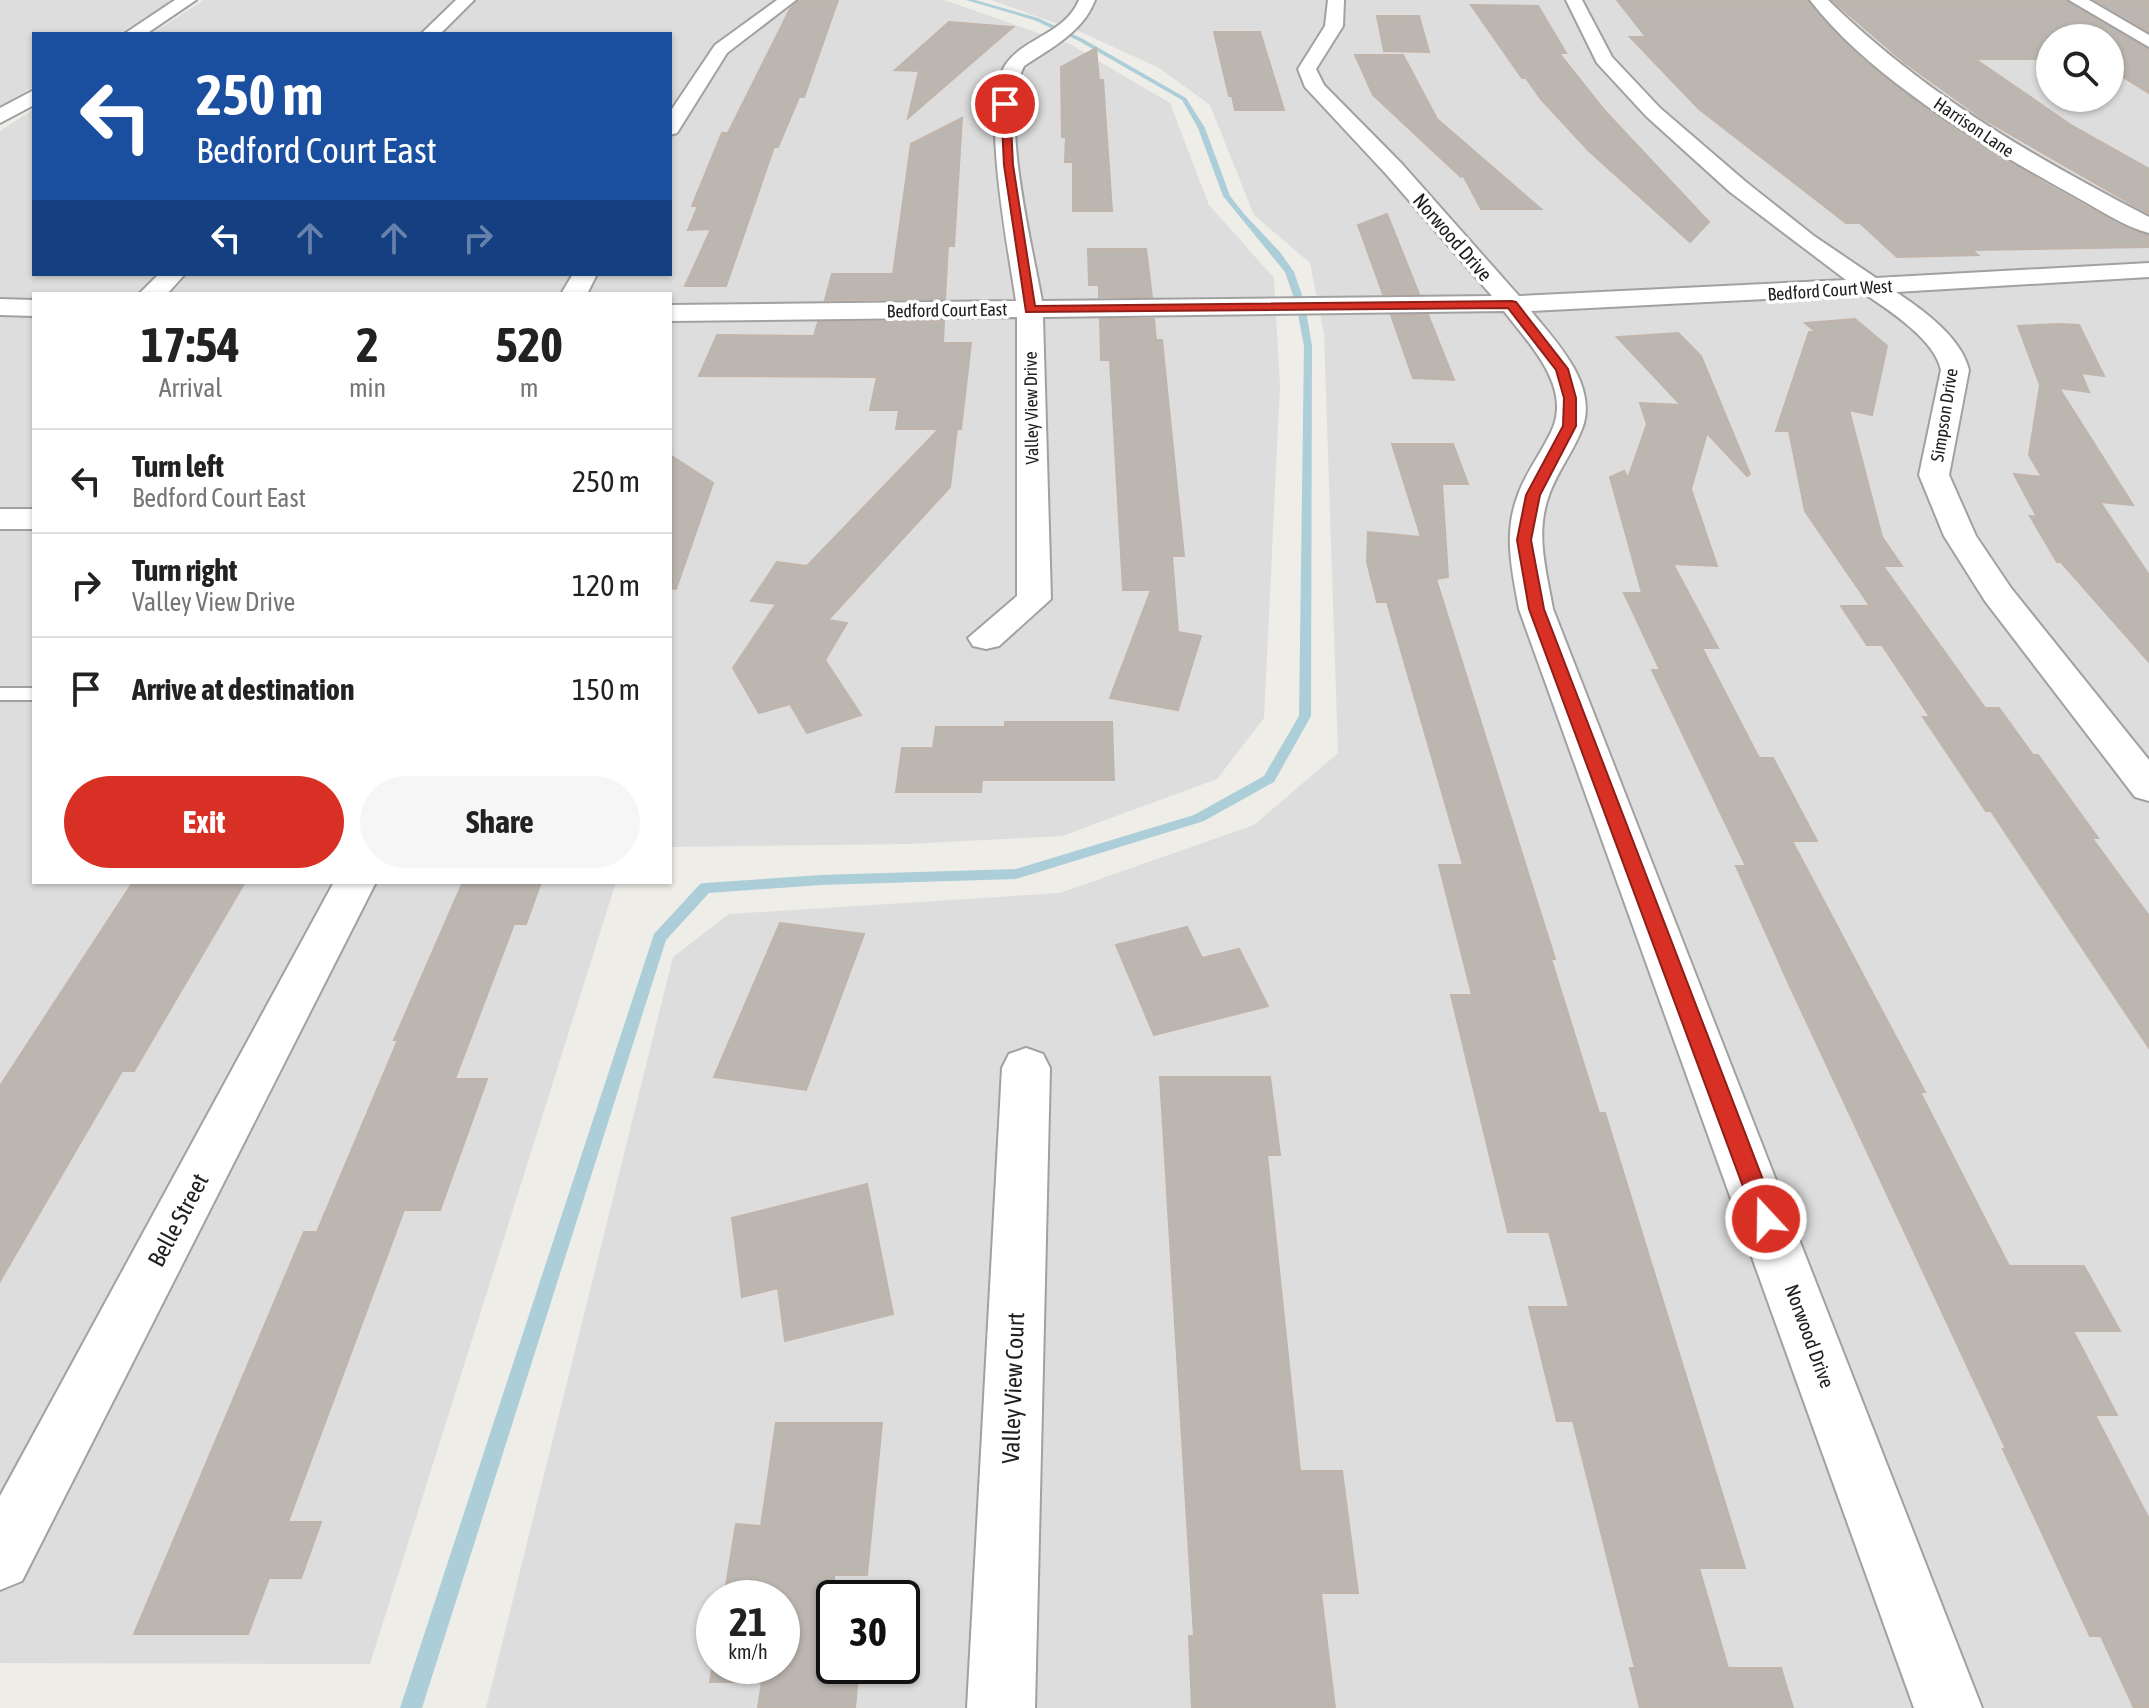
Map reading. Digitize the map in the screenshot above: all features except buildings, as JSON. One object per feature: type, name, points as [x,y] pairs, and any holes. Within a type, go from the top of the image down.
[{"type":"street","points":[[136,32],[187,0]]},
{"type":"street","points":[[432,32],[466,0]]},
{"type":"street","points":[[672,126],[700,77],[721,49],[788,0]]},
{"type":"street","name":"Valley View Drive","points":[[986,638],[1034,599],[1030,309],[1008,165],[1005,104],[1012,69],[1017,62],[1062,30],[1084,10],[1087,0]]},
{"type":"street","name":"Norwood Drive","points":[[1336,0],[1334,26],[1307,69],[1315,87],[1394,169],[1512,304],[1562,369],[1570,398],[1569,426],[1533,495],[1524,540],[1536,609],[1948,1708]]},
{"type":"street","name":"Simpson Drive","points":[[1574,0],[1604,59],[1653,112],[1738,187],[1806,241],[1911,314],[1952,356],[1955,370],[1934,475],[1960,536],[1997,594],[2149,787]]},
{"type":"street","name":"Harrison Lane","points":[[1818,0],[1857,40],[1952,115],[2022,159],[2149,226]]},
{"type":"street","points":[[2077,0],[2149,42]]},
{"type":"street","points":[[0,117],[32,97]]},
{"type":"street","name":"Bedford Court West","points":[[1512,304],[2149,270]]},
{"type":"street","points":[[154,292],[171,276]]},
{"type":"street","name":"Bedford Court East","points":[[672,313],[1512,304]]},
{"type":"street","points":[[0,307],[32,308]]},
{"type":"street","points":[[0,519],[32,519]]},
{"type":"street","name":"Belle Street","points":[[0,1559],[354,884]]},
{"type":"street","name":"Valley View Court","points":[[1001,1708],[1026,1068]]},
{"type":"lane","points":[[0,694],[32,694]]},
{"type":"shaded area","points":[[0,0],[173,0],[121,32],[32,32],[32,87],[0,107]]},
{"type":"shaded area","points":[[204,0],[944,0],[1070,44],[1170,103],[1209,205],[1274,278],[1280,386],[1264,718],[1217,779],[1062,836],[909,844],[672,847],[672,292],[32,292],[32,884],[615,884],[370,1664],[0,1663],[0,131],[32,110],[32,276],[672,276],[672,32],[154,32]]},
{"type":"shaded area","points":[[991,0],[2149,0],[2149,1708],[486,1708],[673,957],[729,914],[1060,893],[1254,825],[1338,753],[1324,334],[1310,263],[1254,215],[1210,105],[1159,68],[1083,33]]},
{"type":"waterway","points":[[411,1708],[659,938],[705,888],[821,880],[1016,874],[1199,818],[1269,779],[1305,716],[1308,346],[1290,272],[1227,196],[1201,128],[1184,99],[1081,40],[1036,19],[969,0]]},
{"type":"route","points":[[1005,104],[1008,165],[1030,309],[1512,304],[1562,369],[1570,398],[1569,426],[1533,495],[1524,540],[1536,609],[1766,1219]]}]
